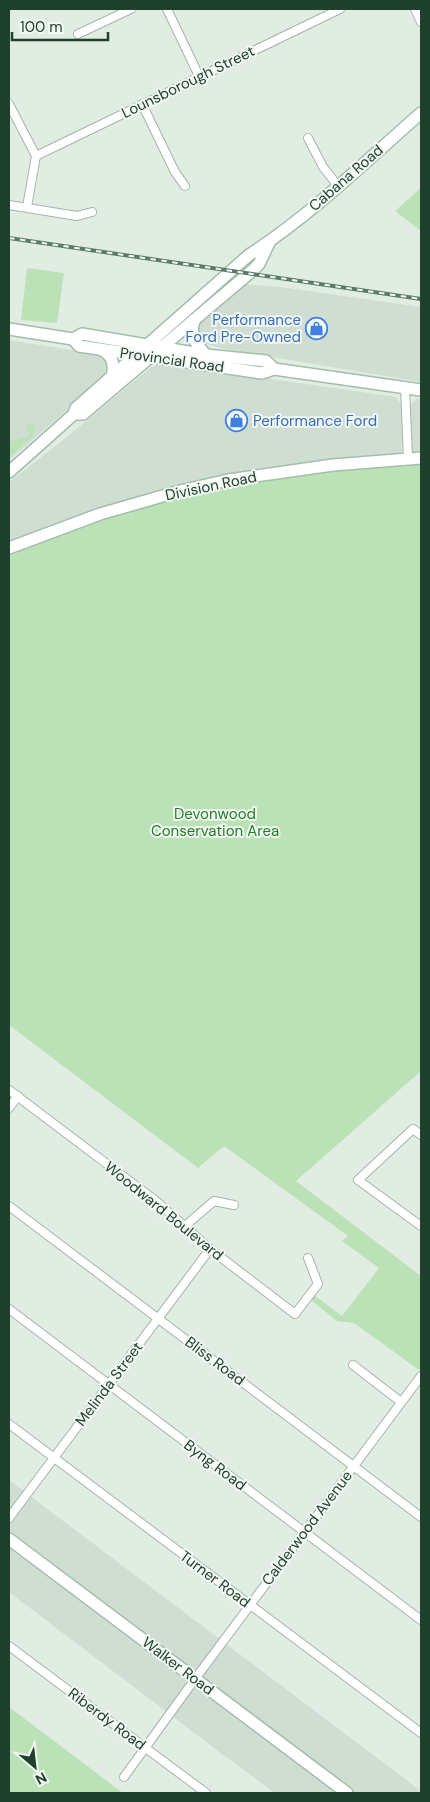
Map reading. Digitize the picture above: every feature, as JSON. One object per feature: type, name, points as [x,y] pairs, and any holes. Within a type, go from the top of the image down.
[{"type":"main road","name":"Cabana Road","points":[[270,242],[259,264],[83,414],[74,414],[76,408],[149,346],[249,255],[270,242],[338,186],[421,113]]},
{"type":"main road","points":[[194,321],[191,329],[195,343],[206,355]]},
{"type":"main road","name":"Provincial Road","points":[[9,329],[73,339],[80,346],[150,358],[262,373],[274,369],[421,390]]},
{"type":"main road","name":"Provincial Road","points":[[73,339],[82,334],[206,355],[266,362],[274,369]]},
{"type":"main road","points":[[102,350],[109,354],[114,367],[112,377]]},
{"type":"main road","points":[[9,472],[74,414]]},
{"type":"main road","name":"Division Road","points":[[9,548],[100,514],[219,482],[279,472],[421,458]]},
{"type":"main road","name":"Walker Road","points":[[9,1539],[347,1793]]},
{"type":"street","points":[[78,34],[131,9]]},
{"type":"street","points":[[167,9],[199,76]]},
{"type":"street","name":"Lounsborough Street","points":[[36,156],[340,9]]},
{"type":"street","points":[[415,9],[421,22]]},
{"type":"street","points":[[9,104],[36,156],[27,207]]},
{"type":"street","points":[[142,104],[175,172],[185,186]]},
{"type":"street","points":[[308,138],[324,167],[338,186]]},
{"type":"street","points":[[9,205],[77,216],[92,212]]},
{"type":"street","points":[[405,388],[408,458]]},
{"type":"street","name":"Woodward Boulevard","points":[[9,1090],[156,1200],[210,1249],[295,1314],[318,1284],[316,1273],[308,1258]]},
{"type":"street","points":[[9,1108],[18,1096]]},
{"type":"street","points":[[421,1135],[413,1129],[358,1180],[421,1226]]},
{"type":"street","points":[[184,1226],[214,1201],[234,1205]]},
{"type":"street","name":"Bliss Road","points":[[9,1206],[421,1517]]},
{"type":"street","name":"Melinda Street","points":[[9,1518],[210,1249]]},
{"type":"street","name":"Byng Road","points":[[9,1309],[421,1620]]},
{"type":"street","points":[[353,1365],[401,1402]]},
{"type":"street","name":"Calderwood Avenue","points":[[124,1778],[195,1679],[421,1376]]},
{"type":"street","name":"Turner Road","points":[[9,1424],[421,1733]]},
{"type":"street","name":"Riberdy Road","points":[[9,1646],[206,1793]]},
{"type":"shaded area","points":[[243,284],[280,287],[421,307],[421,382],[224,349],[206,344],[199,337],[197,330],[199,323]]},
{"type":"shaded area","points":[[9,340],[102,355],[108,366],[104,378],[9,460]]},
{"type":"shaded area","points":[[161,363],[396,397],[402,407],[402,450],[399,455],[9,547],[9,482],[150,368]]},
{"type":"shaded area","points":[[417,399],[421,399],[421,456],[412,452],[411,447],[409,406]]},
{"type":"shaded area","points":[[9,1480],[421,1791],[421,1793],[275,1793],[218,1751],[9,1592]]},
{"type":"green space","points":[[421,188],[421,231],[395,211]]},
{"type":"green space","points":[[27,268],[64,273],[57,323],[21,320]]},
{"type":"green space","points":[[34,423],[34,435],[9,457],[9,442],[30,436],[26,425]]},
{"type":"green space","name":"Devonwood Conservation Area","points":[[421,464],[421,1071],[296,1181],[421,1276],[421,1367],[419,1370],[354,1323],[337,1321],[311,1300],[314,1295],[342,1316],[379,1268],[342,1241],[348,1236],[224,1146],[198,1168],[9,1025],[9,552],[123,511],[210,487],[285,475]]},
{"type":"green space","points":[[9,1707],[123,1793],[9,1793]]},
{"type":"railway","points":[[9,238],[421,299]]},
{"type":"place","name":"Performance Ford Pre-Owned","points":[[317,329]]},
{"type":"place","name":"Performance Ford","points":[[237,421]]}]
